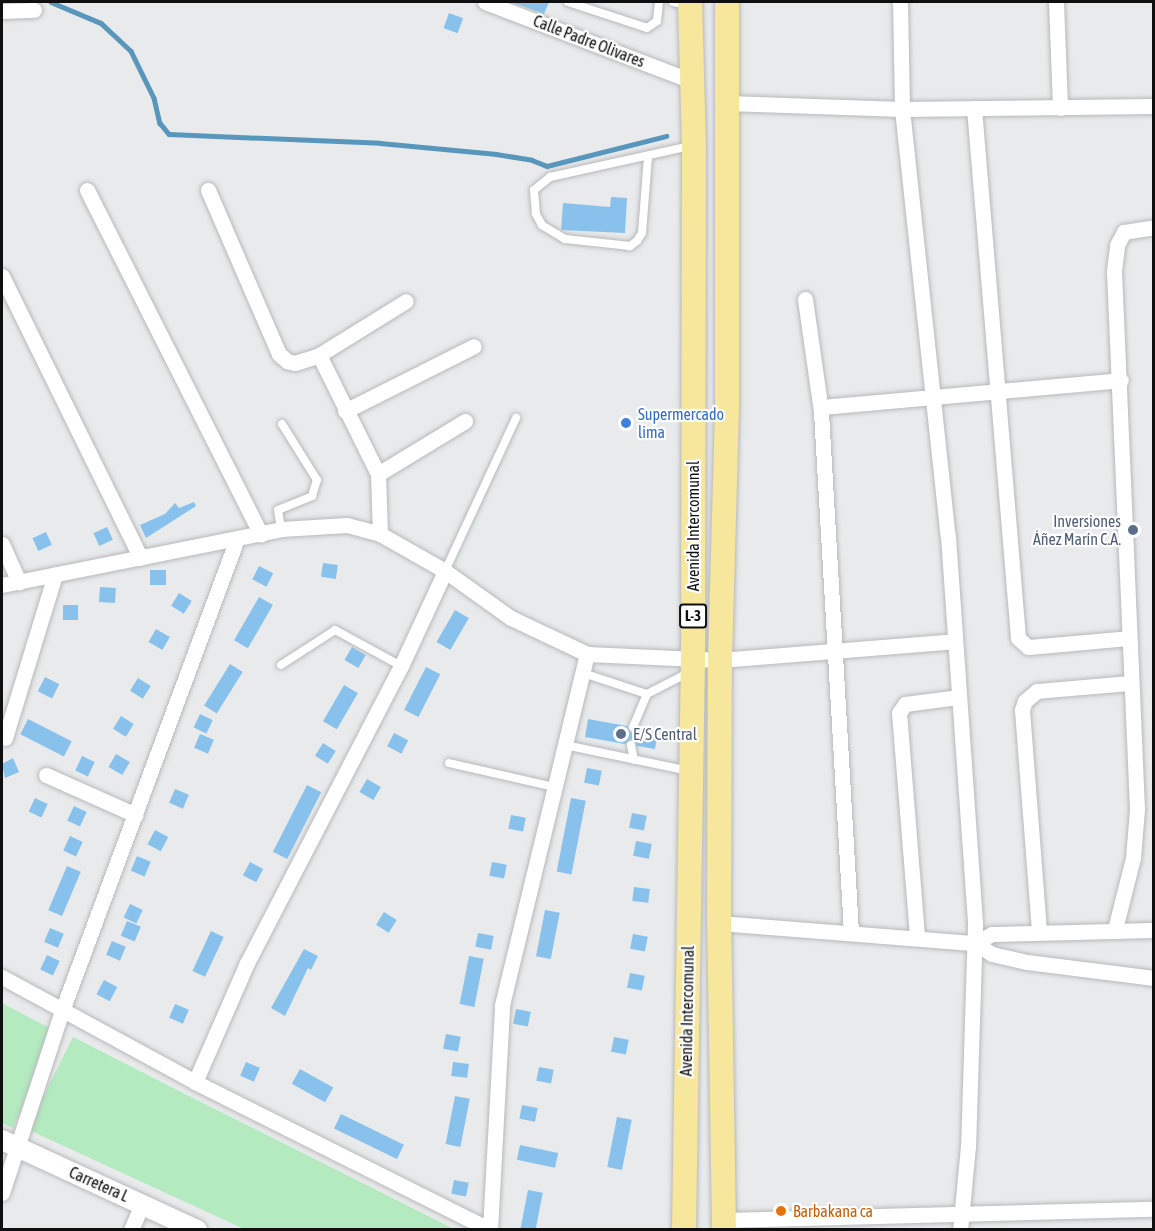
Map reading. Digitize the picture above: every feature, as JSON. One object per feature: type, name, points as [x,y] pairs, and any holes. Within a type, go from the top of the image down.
[{"type":"main road","name":"Avenida Intercomunal","points":[[724,1225],[719,923],[720,660],[727,410],[727,2]]},
{"type":"main road","name":"Avenida Intercomunal","points":[[684,3],[692,81],[694,145],[692,666],[684,1230]]},
{"type":"street","name":"Calle Padre Olivares","points":[[485,2],[692,81]]},
{"type":"street","points":[[900,2],[902,109],[931,397],[948,536],[975,943],[968,1146],[960,1230]]},
{"type":"street","points":[[1056,2],[1060,108]]},
{"type":"street","points":[[2,11],[34,10]]},
{"type":"street","points":[[727,103],[902,109],[1154,105]]},
{"type":"street","points":[[974,108],[1019,642],[1028,647],[1129,638]]},
{"type":"street","points":[[87,190],[261,534]]},
{"type":"street","points":[[208,190],[279,354],[296,363],[319,355],[406,300]]},
{"type":"street","points":[[1115,929],[1133,858],[1136,819],[1121,380],[1114,282],[1117,244],[1124,232],[1154,226]]},
{"type":"street","points":[[2,276],[141,558]]},
{"type":"street","points":[[805,299],[821,407],[851,932]]},
{"type":"street","points":[[345,411],[474,346]]},
{"type":"street","points":[[319,355],[378,474],[380,534]]},
{"type":"street","points":[[821,407],[1121,380]]},
{"type":"street","points":[[378,474],[465,421]]},
{"type":"street","points":[[2,585],[281,529],[347,525],[380,534],[445,571],[511,618],[587,654],[692,666],[720,660],[834,649],[954,641]]},
{"type":"street","points":[[2,1193],[10,1144],[136,815],[237,539]]},
{"type":"street","points":[[2,544],[19,582]]},
{"type":"street","points":[[195,1082],[247,963],[401,666],[445,571]]},
{"type":"street","points":[[5,738],[55,574]]},
{"type":"street","points":[[2,976],[195,1082],[490,1230],[502,1005],[587,654]]},
{"type":"street","points":[[1039,931],[1022,710],[1025,701],[1037,691],[1131,683]]},
{"type":"street","points":[[917,936],[899,713],[905,704],[958,697]]},
{"type":"street","points":[[46,775],[136,815]]},
{"type":"street","points":[[719,923],[917,936],[975,943],[992,954],[1027,962],[1154,978]]},
{"type":"street","points":[[975,943],[992,934],[1115,929],[1154,930]]},
{"type":"street","name":"Carretera L","points":[[10,1144],[142,1204],[173,1224],[197,1230]]},
{"type":"street","points":[[131,1230],[142,1204]]},
{"type":"street","points":[[724,1225],[961,1213],[1154,1209]]},
{"type":"lane","points":[[568,2],[647,28],[657,21],[659,2]]},
{"type":"lane","points":[[648,157],[642,233],[637,242],[630,246],[566,239],[542,225],[536,214],[534,190],[550,177],[694,145]]},
{"type":"lane","points":[[445,571],[516,418]]},
{"type":"lane","points":[[281,529],[278,510],[312,496],[317,480],[282,424]]},
{"type":"lane","points":[[281,665],[335,630],[401,666]]},
{"type":"lane","points":[[633,727],[647,694],[692,666]]},
{"type":"lane","points":[[583,673],[647,694]]},
{"type":"lane","points":[[565,745],[690,771]]},
{"type":"lane","points":[[631,745],[634,760]]},
{"type":"lane","points":[[448,763],[555,787]]},
{"type":"green space","points":[[2,1003],[55,1031],[13,1128],[2,1123]]},
{"type":"green space","points":[[73,1037],[454,1229],[244,1229],[27,1129]]},
{"type":"building","points":[[511,2],[549,2],[544,14]]},
{"type":"building","points":[[449,13],[463,18],[458,33],[444,28]]},
{"type":"building","points":[[611,197],[627,198],[625,233],[561,230],[563,203],[610,207]]},
{"type":"building","points":[[194,502],[196,506],[146,538],[140,525],[165,514],[175,503],[179,508]]},
{"type":"building","points":[[107,527],[113,540],[99,546],[93,533]]},
{"type":"building","points":[[46,532],[52,545],[38,551],[32,538]]},
{"type":"building","points":[[323,563],[338,565],[336,579],[321,577]]},
{"type":"building","points":[[259,566],[273,573],[266,587],[252,579]]},
{"type":"building","points":[[150,570],[166,570],[166,585],[150,585]]},
{"type":"building","points":[[100,587],[116,588],[115,603],[99,602]]},
{"type":"building","points":[[179,593],[192,601],[184,614],[171,606]]},
{"type":"building","points":[[259,597],[273,605],[248,648],[234,640]]},
{"type":"building","points":[[63,605],[78,605],[78,620],[63,620]]},
{"type":"building","points":[[455,610],[469,618],[450,650],[436,642]]},
{"type":"building","points":[[156,629],[170,637],[162,650],[148,642]]},
{"type":"building","points":[[352,647],[366,655],[358,668],[344,660]]},
{"type":"building","points":[[230,664],[243,672],[217,714],[204,706]]},
{"type":"building","points":[[426,667],[440,674],[418,717],[404,710]]},
{"type":"building","points":[[45,677],[59,684],[52,699],[38,691]]},
{"type":"building","points":[[138,678],[151,686],[143,699],[130,691]]},
{"type":"building","points":[[344,685],[358,693],[337,729],[323,721]]},
{"type":"building","points":[[200,714],[213,720],[206,734],[194,728]]},
{"type":"building","points":[[121,716],[134,724],[126,737],[113,729]]},
{"type":"building","points":[[28,719],[72,741],[64,756],[20,734]]},
{"type":"building","name":"E/S Central","points":[[588,719],[627,726],[631,733],[639,728],[658,731],[655,749],[637,746],[632,739],[625,744],[585,737]]},
{"type":"building","points":[[394,733],[408,740],[401,754],[387,746]]},
{"type":"building","points":[[200,734],[214,740],[208,754],[194,748]]},
{"type":"building","points":[[323,743],[336,751],[328,764],[315,756]]},
{"type":"building","points":[[116,754],[130,762],[122,775],[108,767]]},
{"type":"building","points":[[82,756],[95,762],[88,776],[75,771]]},
{"type":"building","points":[[13,758],[19,772],[5,778],[2,764]]},
{"type":"building","points":[[587,768],[602,771],[599,786],[584,783]]},
{"type":"building","points":[[367,779],[381,787],[373,800],[360,792]]},
{"type":"building","points":[[307,785],[321,792],[287,859],[273,852]]},
{"type":"building","points":[[175,789],[189,795],[183,809],[169,803]]},
{"type":"building","points":[[35,798],[48,804],[41,818],[29,812]]},
{"type":"building","points":[[571,798],[586,801],[571,874],[557,872]]},
{"type":"building","points":[[74,806],[87,812],[80,826],[67,821]]},
{"type":"building","points":[[632,813],[647,816],[644,831],[629,828]]},
{"type":"building","points":[[511,815],[526,818],[523,832],[508,829]]},
{"type":"building","points":[[155,830],[168,837],[161,851],[147,844]]},
{"type":"building","points":[[70,836],[83,842],[76,856],[63,851]]},
{"type":"building","points":[[636,841],[652,844],[649,859],[633,856]]},
{"type":"building","points":[[137,856],[151,862],[145,877],[131,871]]},
{"type":"building","points":[[250,862],[263,869],[256,882],[243,875]]},
{"type":"building","points":[[492,862],[507,865],[504,879],[489,876]]},
{"type":"building","points":[[67,866],[81,872],[62,916],[48,910]]},
{"type":"building","points":[[634,887],[650,889],[648,903],[632,901]]},
{"type":"building","points":[[130,904],[143,910],[136,924],[124,918]]},
{"type":"building","points":[[545,910],[560,913],[551,959],[536,956]]},
{"type":"building","points":[[384,912],[397,920],[389,933],[376,925]]},
{"type":"building","points":[[127,921],[141,927],[135,942],[121,936]]},
{"type":"building","points":[[50,928],[64,934],[58,948],[44,942]]},
{"type":"building","points":[[211,931],[224,937],[205,977],[192,971]]},
{"type":"building","points":[[478,933],[494,936],[491,950],[475,947]]},
{"type":"building","points":[[633,934],[648,937],[645,952],[630,949]]},
{"type":"building","points":[[112,941],[126,947],[120,961],[106,955]]},
{"type":"building","points":[[304,949],[318,956],[311,970],[308,968],[285,1016],[271,1008]]},
{"type":"building","points":[[47,955],[60,961],[53,975],[40,970]]},
{"type":"building","points":[[469,956],[484,959],[474,1007],[460,1004]]},
{"type":"building","points":[[630,973],[645,976],[642,991],[627,988]]},
{"type":"building","points":[[104,980],[117,987],[110,1001],[96,994]]},
{"type":"building","points":[[175,1004],[189,1010],[183,1024],[169,1018]]},
{"type":"building","points":[[516,1009],[531,1012],[528,1027],[513,1024]]},
{"type":"building","points":[[446,1034],[461,1037],[458,1052],[443,1049]]},
{"type":"building","points":[[614,1037],[629,1040],[626,1055],[611,1052]]},
{"type":"building","points":[[246,1062],[260,1068],[254,1082],[240,1076]]},
{"type":"building","points":[[453,1062],[469,1064],[467,1078],[451,1076]]},
{"type":"building","points":[[539,1067],[554,1070],[551,1084],[536,1081]]},
{"type":"building","points":[[300,1069],[333,1087],[325,1102],[292,1084]]},
{"type":"building","points":[[455,1096],[470,1099],[460,1147],[446,1144]]},
{"type":"building","points":[[522,1105],[538,1108],[535,1122],[519,1119]]},
{"type":"building","points":[[341,1114],[404,1145],[397,1159],[334,1128]]},
{"type":"building","points":[[617,1117],[632,1120],[622,1170],[607,1167]]},
{"type":"building","points":[[520,1145],[558,1153],[555,1168],[517,1160]]},
{"type":"building","points":[[454,1180],[469,1183],[466,1197],[451,1194]]},
{"type":"building","points":[[528,1190],[543,1193],[536,1230],[520,1229]]},
{"type":"waterway","points":[[51,2],[101,23],[131,51],[154,98],[160,123],[169,134],[380,143],[496,154],[532,160],[547,166],[666,136]]},
{"type":"place","name":"Supermercado lima","points":[[626,423]]},
{"type":"place","name":"Inversiones Áñez Marín C.A.","points":[[1133,530]]},
{"type":"place","name":"E/S Central","points":[[621,734]]},
{"type":"place","name":"Barbakana ca","points":[[781,1211]]}]
